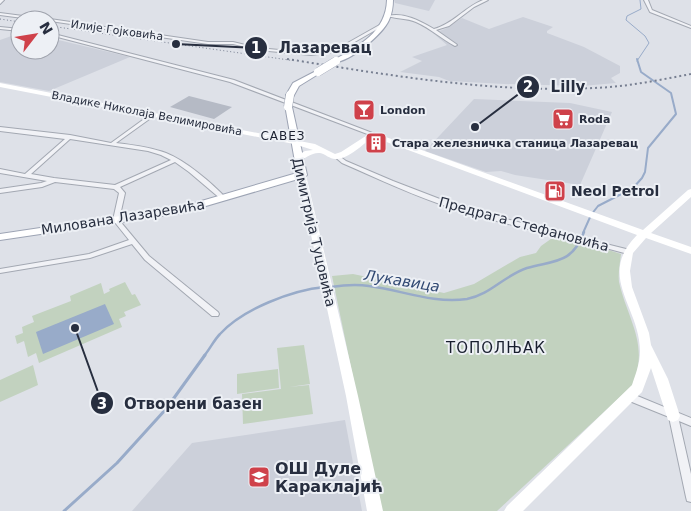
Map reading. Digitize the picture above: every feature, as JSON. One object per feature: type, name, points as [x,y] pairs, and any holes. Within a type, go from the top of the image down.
[{"type":"main road","points":[[390,0],[390,16]]},
{"type":"main road","name":"Димитрија Туцовића","points":[[302,175],[288,107],[290,95],[296,85],[366,43],[390,16]]},
{"type":"main road","name":"Милована Лазаревића","points":[[0,237],[182,210],[302,175]]},
{"type":"street","points":[[433,30],[446,26],[465,13],[474,4],[486,0]]},
{"type":"street","points":[[646,0],[651,11],[691,27]]},
{"type":"street","points":[[390,16],[407,18],[433,30],[455,45]]},
{"type":"street","name":"Илије Гојковића","points":[[60,21],[208,43],[233,43],[273,52],[311,54],[333,51],[384,24]]},
{"type":"street","points":[[60,37],[232,80],[372,134],[690,250]]},
{"type":"street","name":"Владике Николаја Велимировића","points":[[0,85],[294,142],[338,157]]},
{"type":"street","points":[[112,144],[153,115]]},
{"type":"street","points":[[0,129],[70,137],[143,149],[165,155],[176,160],[224,199]]},
{"type":"street","points":[[338,157],[372,134]]},
{"type":"street","points":[[27,176],[70,137]]},
{"type":"street","points":[[298,159],[308,153],[320,152]]},
{"type":"street","name":"Предрага Стефановића","points":[[338,157],[344,162],[421,195],[472,212],[628,252]]},
{"type":"street","points":[[0,191],[54,180],[116,187],[176,160]]},
{"type":"street","points":[[0,171],[27,176],[43,182]]},
{"type":"street","name":"Димитрија Туцовића","points":[[302,175],[375,511]]},
{"type":"street","points":[[116,187],[122,192],[116,220],[147,258],[215,314]]},
{"type":"street","points":[[691,192],[628,252],[624,278],[648,348],[662,379],[673,416],[691,497]]},
{"type":"street","points":[[656,224],[666,234],[690,250]]},
{"type":"street","points":[[0,271],[78,259],[100,253],[133,240]]},
{"type":"street","points":[[512,511],[630,397],[643,378],[647,364],[648,348]]},
{"type":"street","points":[[630,397],[691,422]]},
{"type":"shaded area","points":[[394,0],[435,0],[429,11],[395,3]]},
{"type":"shaded area","points":[[523,17],[553,27],[547,33],[584,47],[620,66],[620,73],[611,78],[616,83],[582,86],[504,84],[449,81],[439,77],[400,72],[422,61],[412,57],[447,45],[433,33],[445,29],[462,18],[489,29]]},
{"type":"shaded area","points":[[10,36],[10,60],[60,60],[60,40],[130,57],[49,91],[0,82],[0,40]]},
{"type":"shaded area","points":[[474,99],[570,103],[612,112],[580,185],[501,171],[486,172],[425,151]]},
{"type":"shaded area","name":"ОШ Дуле Караклајић","points":[[345,420],[362,511],[132,511],[192,443]]},
{"type":"green space","points":[[555,236],[621,254],[619,282],[636,333],[638,345],[639,358],[632,386],[497,511],[381,511],[332,276],[353,274],[444,293],[474,284],[520,257],[536,253],[541,246]]},
{"type":"green space","points":[[125,282],[132,295],[135,294],[141,305],[124,312],[126,316],[119,319],[122,327],[39,363],[36,353],[28,357],[24,341],[17,344],[15,336],[23,333],[22,327],[34,322],[32,316],[71,301],[70,296],[101,283],[104,294],[110,291],[109,289]]},
{"type":"green space","points":[[304,345],[310,384],[289,387],[309,385],[313,414],[243,424],[242,394],[281,389],[277,348]]},
{"type":"green space","points":[[33,365],[38,385],[0,402],[0,380]]},
{"type":"green space","points":[[278,369],[279,388],[237,394],[237,374]]},
{"type":"water","points":[[105,304],[114,324],[43,354],[36,332]]},
{"type":"building","points":[[189,96],[232,107],[214,119],[170,107]]},
{"type":"waterway","name":"Лукавица","points":[[637,60],[649,43],[645,36],[626,20],[627,16],[641,9],[640,0]]},
{"type":"waterway","name":"Лукавица","points":[[583,233],[591,215],[598,206],[633,188],[642,178],[645,172],[648,148],[676,114],[671,93],[641,72],[637,60]]},
{"type":"waterway","name":"Лукавица","points":[[331,287],[364,285],[442,300],[467,299],[483,293],[519,271],[562,259],[574,250],[584,232]]},
{"type":"waterway","name":"Лукавица","points":[[204,356],[220,334],[241,317],[255,309],[298,292],[325,287]]},
{"type":"waterway","name":"Лукавица","points":[[64,511],[117,463],[166,409],[205,355]]},
{"type":"railway","points":[[0,19],[10,20]]},
{"type":"railway","points":[[60,27],[296,61]]},
{"type":"railway","points":[[287,59],[440,81],[516,88],[605,87],[642,83],[691,74]]},
{"type":"place","name":"Лазаревац","points":[[176,44]]},
{"type":"place","name":"London","points":[[364,110]]},
{"type":"place","name":"Roda","points":[[563,119]]},
{"type":"place","name":"Lilly","points":[[475,127]]},
{"type":"place","name":"Стара железничка станица Лазаревац","points":[[376,143]]},
{"type":"place","name":"Neol Petrol","points":[[555,191]]},
{"type":"place","name":"Отворени базен","points":[[75,328]]},
{"type":"place","name":"ОШ Дуле Караклајић","points":[[259,477]]},
{"type":"district","name":"САВЕЗ","points":[[283,136]]},
{"type":"district","name":"ТОПОЛЊАК","points":[[496,348]]}]
